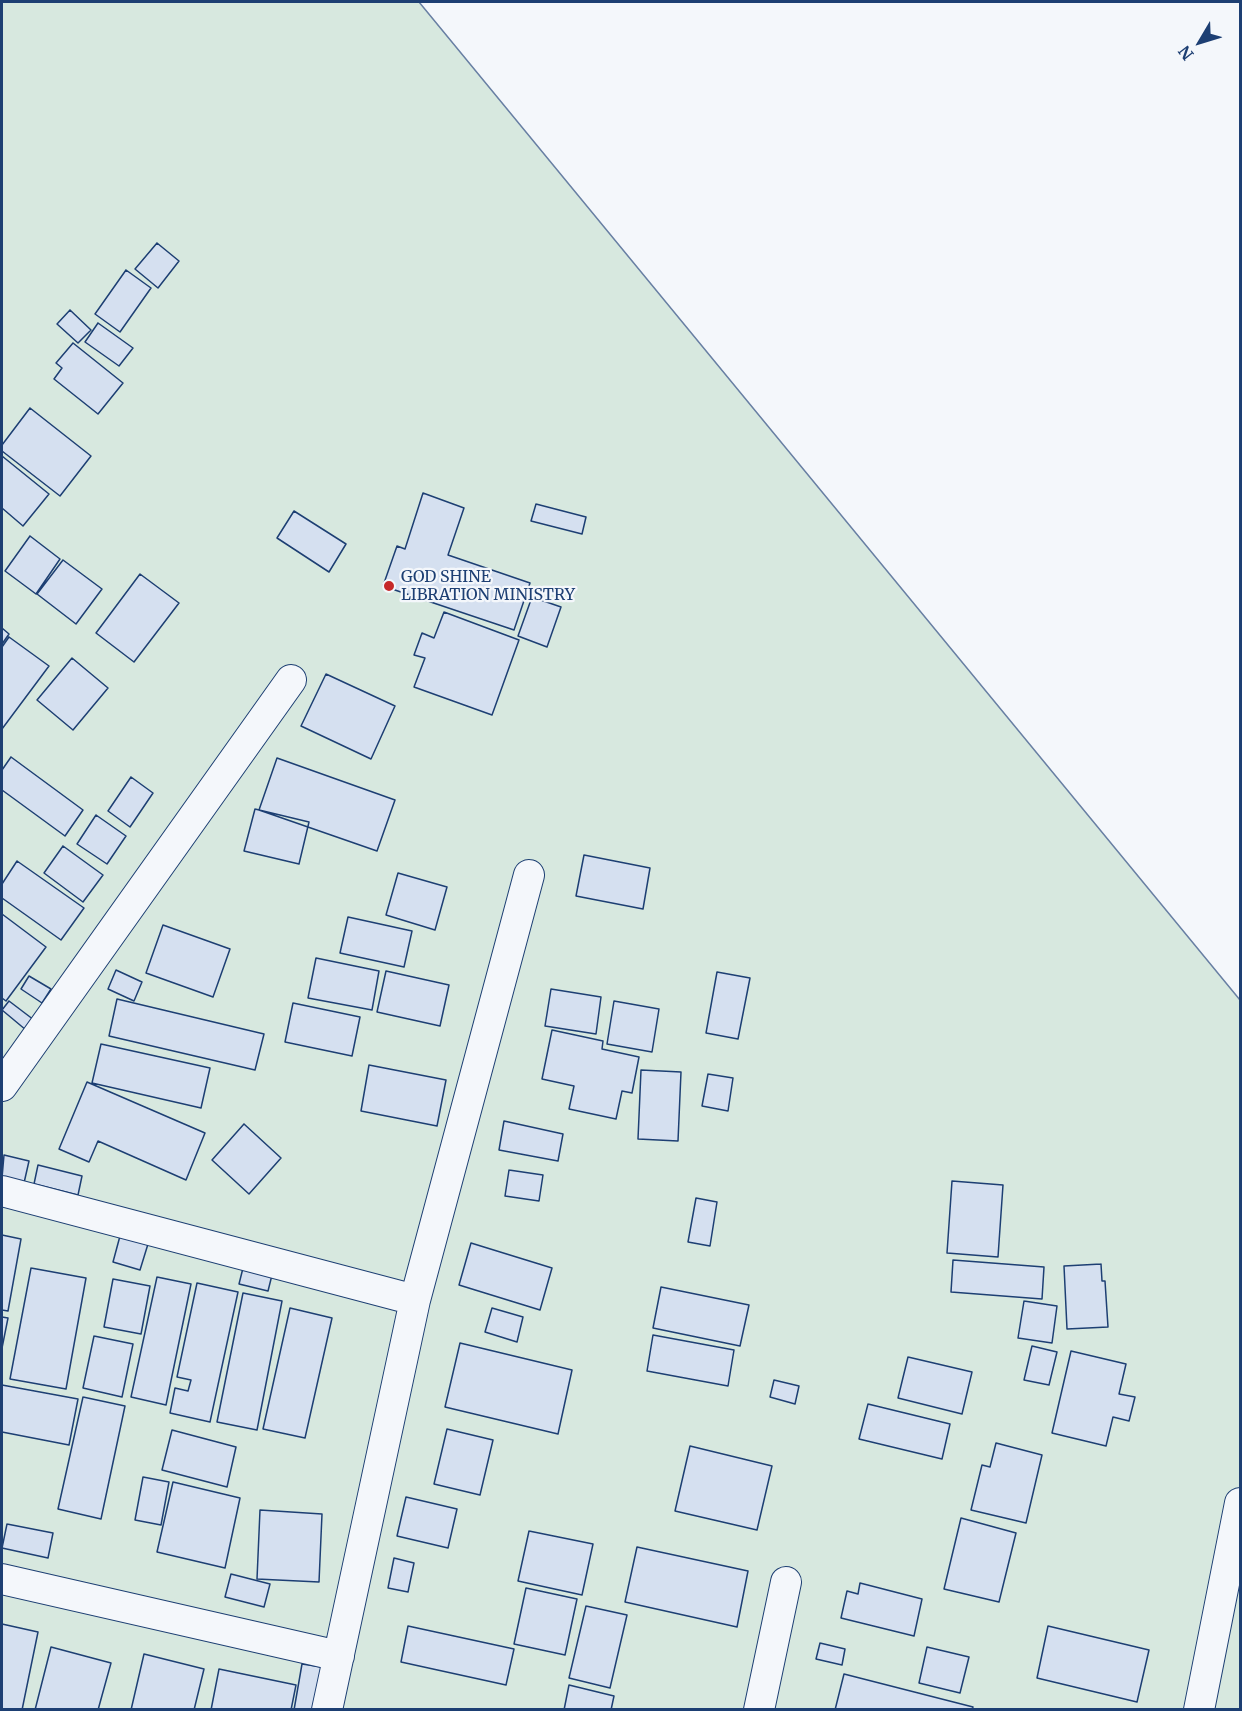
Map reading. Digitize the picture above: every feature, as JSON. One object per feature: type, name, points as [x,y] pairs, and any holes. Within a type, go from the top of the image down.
[{"type":"street","points":[[2,1086],[291,680]]},
{"type":"street","points":[[327,1710],[415,1300],[529,875]]},
{"type":"street","points":[[2,1191],[415,1300]]},
{"type":"street","points":[[1199,1710],[1240,1503]]},
{"type":"street","points":[[2,1579],[339,1656]]},
{"type":"street","points":[[759,1710],[786,1582]]},
{"type":"shaded area","points":[[2,2],[419,2],[1240,1000],[1240,1709],[2,1710]]},
{"type":"building","points":[[157,243],[179,261],[158,288],[135,269]]},
{"type":"building","points":[[126,270],[151,288],[120,332],[95,314]]},
{"type":"building","points":[[70,310],[91,330],[78,343],[57,324]]},
{"type":"building","points":[[98,323],[133,348],[119,366],[85,342]]},
{"type":"building","points":[[73,343],[123,383],[98,414],[54,379],[62,368],[56,363]]},
{"type":"building","points":[[30,408],[91,456],[60,496],[2,451],[2,445]]},
{"type":"building","points":[[2,456],[49,494],[23,526],[2,508]]},
{"type":"building","points":[[423,493],[464,508],[448,555],[530,583],[514,630],[383,586],[397,546],[405,549]]},
{"type":"building","points":[[536,504],[586,517],[582,534],[531,521]]},
{"type":"building","points":[[294,511],[346,544],[329,572],[277,538]]},
{"type":"building","points":[[30,536],[60,559],[36,594],[5,571]]},
{"type":"building","points":[[63,560],[102,589],[76,624],[37,594]]},
{"type":"building","points":[[140,574],[179,603],[134,662],[96,633]]},
{"type":"building","points":[[532,597],[561,607],[547,647],[518,636]]},
{"type":"building","points":[[444,612],[519,640],[492,715],[414,687],[425,658],[414,655],[422,633],[434,638]]},
{"type":"building","points":[[2,628],[9,634],[2,644]]},
{"type":"building","points":[[9,637],[49,666],[2,729],[2,647]]},
{"type":"building","points":[[72,658],[108,688],[73,730],[37,700]]},
{"type":"building","points":[[326,674],[395,706],[371,759],[301,726]]},
{"type":"building","points":[[11,757],[83,810],[65,836],[2,790],[2,770]]},
{"type":"building","points":[[277,758],[395,800],[377,851],[259,810]]},
{"type":"building","points":[[131,777],[153,793],[130,827],[108,811]]},
{"type":"building","points":[[255,809],[309,822],[299,864],[244,851]]},
{"type":"building","points":[[96,815],[126,836],[107,864],[77,844]]},
{"type":"building","points":[[63,846],[103,875],[83,902],[44,873]]},
{"type":"building","points":[[584,855],[650,868],[643,909],[576,896]]},
{"type":"building","points":[[17,861],[84,908],[61,940],[2,898],[2,884]]},
{"type":"building","points":[[398,873],[447,887],[435,930],[386,915]]},
{"type":"building","points":[[2,914],[46,947],[6,1001],[2,998]]},
{"type":"building","points":[[348,917],[412,931],[404,967],[340,953]]},
{"type":"building","points":[[163,925],[230,949],[213,997],[146,973]]},
{"type":"building","points":[[316,958],[379,971],[372,1010],[308,998]]},
{"type":"building","points":[[116,970],[142,982],[134,1001],[108,989]]},
{"type":"building","points":[[386,971],[449,985],[440,1026],[377,1012]]},
{"type":"building","points":[[717,972],[750,978],[738,1039],[706,1033]]},
{"type":"building","points":[[29,976],[51,989],[42,1003],[21,989]]},
{"type":"building","points":[[551,989],[601,997],[596,1034],[545,1026]]},
{"type":"building","points":[[117,999],[264,1034],[255,1070],[109,1036]]},
{"type":"building","points":[[9,1001],[34,1020],[26,1030],[2,1010]]},
{"type":"building","points":[[614,1001],[659,1009],[652,1052],[607,1044]]},
{"type":"building","points":[[293,1003],[360,1017],[352,1056],[285,1042]]},
{"type":"building","points":[[552,1030],[603,1041],[602,1049],[639,1057],[632,1093],[622,1091],[616,1119],[569,1109],[574,1086],[542,1079]]},
{"type":"building","points":[[101,1044],[210,1068],[201,1108],[92,1083]]},
{"type":"building","points":[[369,1065],[446,1080],[437,1126],[361,1111]]},
{"type":"building","points":[[641,1070],[681,1072],[678,1141],[638,1139]]},
{"type":"building","points":[[708,1074],[733,1078],[728,1111],[702,1106]]},
{"type":"building","points":[[87,1082],[205,1133],[186,1180],[98,1141],[89,1162],[59,1149]]},
{"type":"building","points":[[504,1121],[563,1134],[558,1161],[499,1150]]},
{"type":"building","points":[[244,1124],[281,1158],[249,1194],[212,1160]]},
{"type":"building","points":[[4,1155],[29,1161],[24,1183],[2,1178]]},
{"type":"building","points":[[38,1165],[82,1176],[78,1195],[34,1184]]},
{"type":"building","points":[[509,1170],[543,1175],[539,1201],[505,1196]]},
{"type":"building","points":[[952,1181],[1003,1185],[998,1257],[947,1253]]},
{"type":"building","points":[[696,1198],[717,1202],[710,1246],[688,1242]]},
{"type":"building","points":[[2,1235],[21,1239],[8,1311],[2,1310]]},
{"type":"building","points":[[120,1236],[148,1244],[140,1270],[113,1262]]},
{"type":"building","points":[[471,1243],[552,1268],[540,1310],[459,1285]]},
{"type":"building","points":[[953,1260],[1044,1267],[1042,1299],[951,1292]]},
{"type":"building","points":[[1101,1264],[1102,1281],[1105,1281],[1108,1327],[1067,1329],[1064,1266]]},
{"type":"building","points":[[31,1268],[86,1278],[66,1389],[10,1379]]},
{"type":"building","points":[[243,1268],[272,1275],[268,1291],[239,1284]]},
{"type":"building","points":[[157,1277],[191,1284],[166,1405],[131,1397]]},
{"type":"building","points":[[113,1279],[150,1286],[141,1334],[104,1327]]},
{"type":"building","points":[[197,1283],[238,1292],[210,1422],[170,1413],[175,1388],[188,1391],[191,1380],[177,1377]]},
{"type":"building","points":[[661,1287],[749,1305],[740,1346],[653,1328]]},
{"type":"building","points":[[243,1293],[282,1301],[257,1430],[217,1422]]},
{"type":"building","points":[[1024,1301],[1057,1306],[1052,1343],[1018,1338]]},
{"type":"building","points":[[290,1308],[332,1318],[305,1438],[263,1429]]},
{"type":"building","points":[[492,1308],[523,1317],[517,1342],[485,1332]]},
{"type":"building","points":[[2,1317],[8,1318],[2,1348]]},
{"type":"building","points":[[653,1335],[734,1350],[728,1386],[647,1371]]},
{"type":"building","points":[[94,1336],[133,1344],[122,1397],[83,1388]]},
{"type":"building","points":[[460,1343],[572,1370],[558,1434],[445,1407]]},
{"type":"building","points":[[1032,1346],[1057,1352],[1049,1385],[1024,1380]]},
{"type":"building","points":[[1071,1351],[1126,1364],[1119,1394],[1135,1397],[1129,1421],[1113,1417],[1106,1446],[1052,1433]]},
{"type":"building","points":[[908,1357],[972,1372],[962,1414],[898,1398]]},
{"type":"building","points":[[774,1380],[799,1386],[795,1404],[770,1397]]},
{"type":"building","points":[[2,1385],[78,1399],[69,1445],[2,1432]]},
{"type":"building","points":[[83,1397],[125,1406],[101,1519],[58,1509]]},
{"type":"building","points":[[868,1404],[950,1424],[942,1459],[859,1439]]},
{"type":"building","points":[[447,1429],[493,1440],[480,1495],[434,1484]]},
{"type":"building","points":[[172,1430],[236,1447],[227,1487],[162,1470]]},
{"type":"building","points":[[996,1443],[1042,1455],[1026,1523],[971,1510],[982,1465],[990,1467]]},
{"type":"building","points":[[690,1446],[772,1466],[757,1530],[675,1511]]},
{"type":"building","points":[[143,1477],[169,1482],[161,1525],[135,1520]]},
{"type":"building","points":[[173,1482],[240,1498],[225,1568],[157,1552]]},
{"type":"building","points":[[406,1497],[457,1509],[448,1548],[397,1536]]},
{"type":"building","points":[[260,1510],[322,1514],[319,1582],[257,1579]]},
{"type":"building","points":[[961,1518],[1016,1533],[999,1602],[944,1589]]},
{"type":"building","points":[[7,1524],[53,1533],[48,1558],[2,1548]]},
{"type":"building","points":[[529,1531],[593,1544],[582,1595],[518,1581]]},
{"type":"building","points":[[637,1547],[748,1571],[737,1627],[625,1602]]},
{"type":"building","points":[[394,1558],[414,1563],[408,1592],[388,1588]]},
{"type":"building","points":[[231,1574],[270,1584],[264,1607],[225,1597]]},
{"type":"building","points":[[860,1583],[922,1599],[914,1636],[841,1618],[847,1591],[858,1594]]},
{"type":"building","points":[[526,1588],[577,1599],[565,1655],[514,1644]]},
{"type":"building","points":[[586,1606],[627,1615],[610,1688],[569,1678]]},
{"type":"building","points":[[2,1624],[38,1632],[22,1710],[2,1710]]},
{"type":"building","points":[[408,1626],[514,1649],[506,1685],[401,1662]]},
{"type":"building","points":[[1048,1626],[1149,1650],[1137,1702],[1037,1678]]},
{"type":"building","points":[[820,1643],[845,1649],[842,1665],[816,1659]]},
{"type":"building","points":[[51,1647],[111,1663],[98,1710],[35,1710]]},
{"type":"building","points":[[927,1647],[969,1657],[960,1693],[919,1683]]},
{"type":"building","points":[[144,1654],[204,1669],[194,1710],[131,1710]]},
{"type":"building","points":[[302,1664],[322,1667],[315,1710],[294,1710]]},
{"type":"building","points":[[219,1669],[296,1685],[291,1710],[211,1710]]},
{"type":"building","points":[[844,1674],[973,1707],[972,1710],[835,1710]]},
{"type":"building","points":[[569,1685],[614,1696],[611,1710],[564,1710]]},
{"type":"place","name":"GOD SHINE LIBRATION MINISTRY","points":[[389,586]]}]
